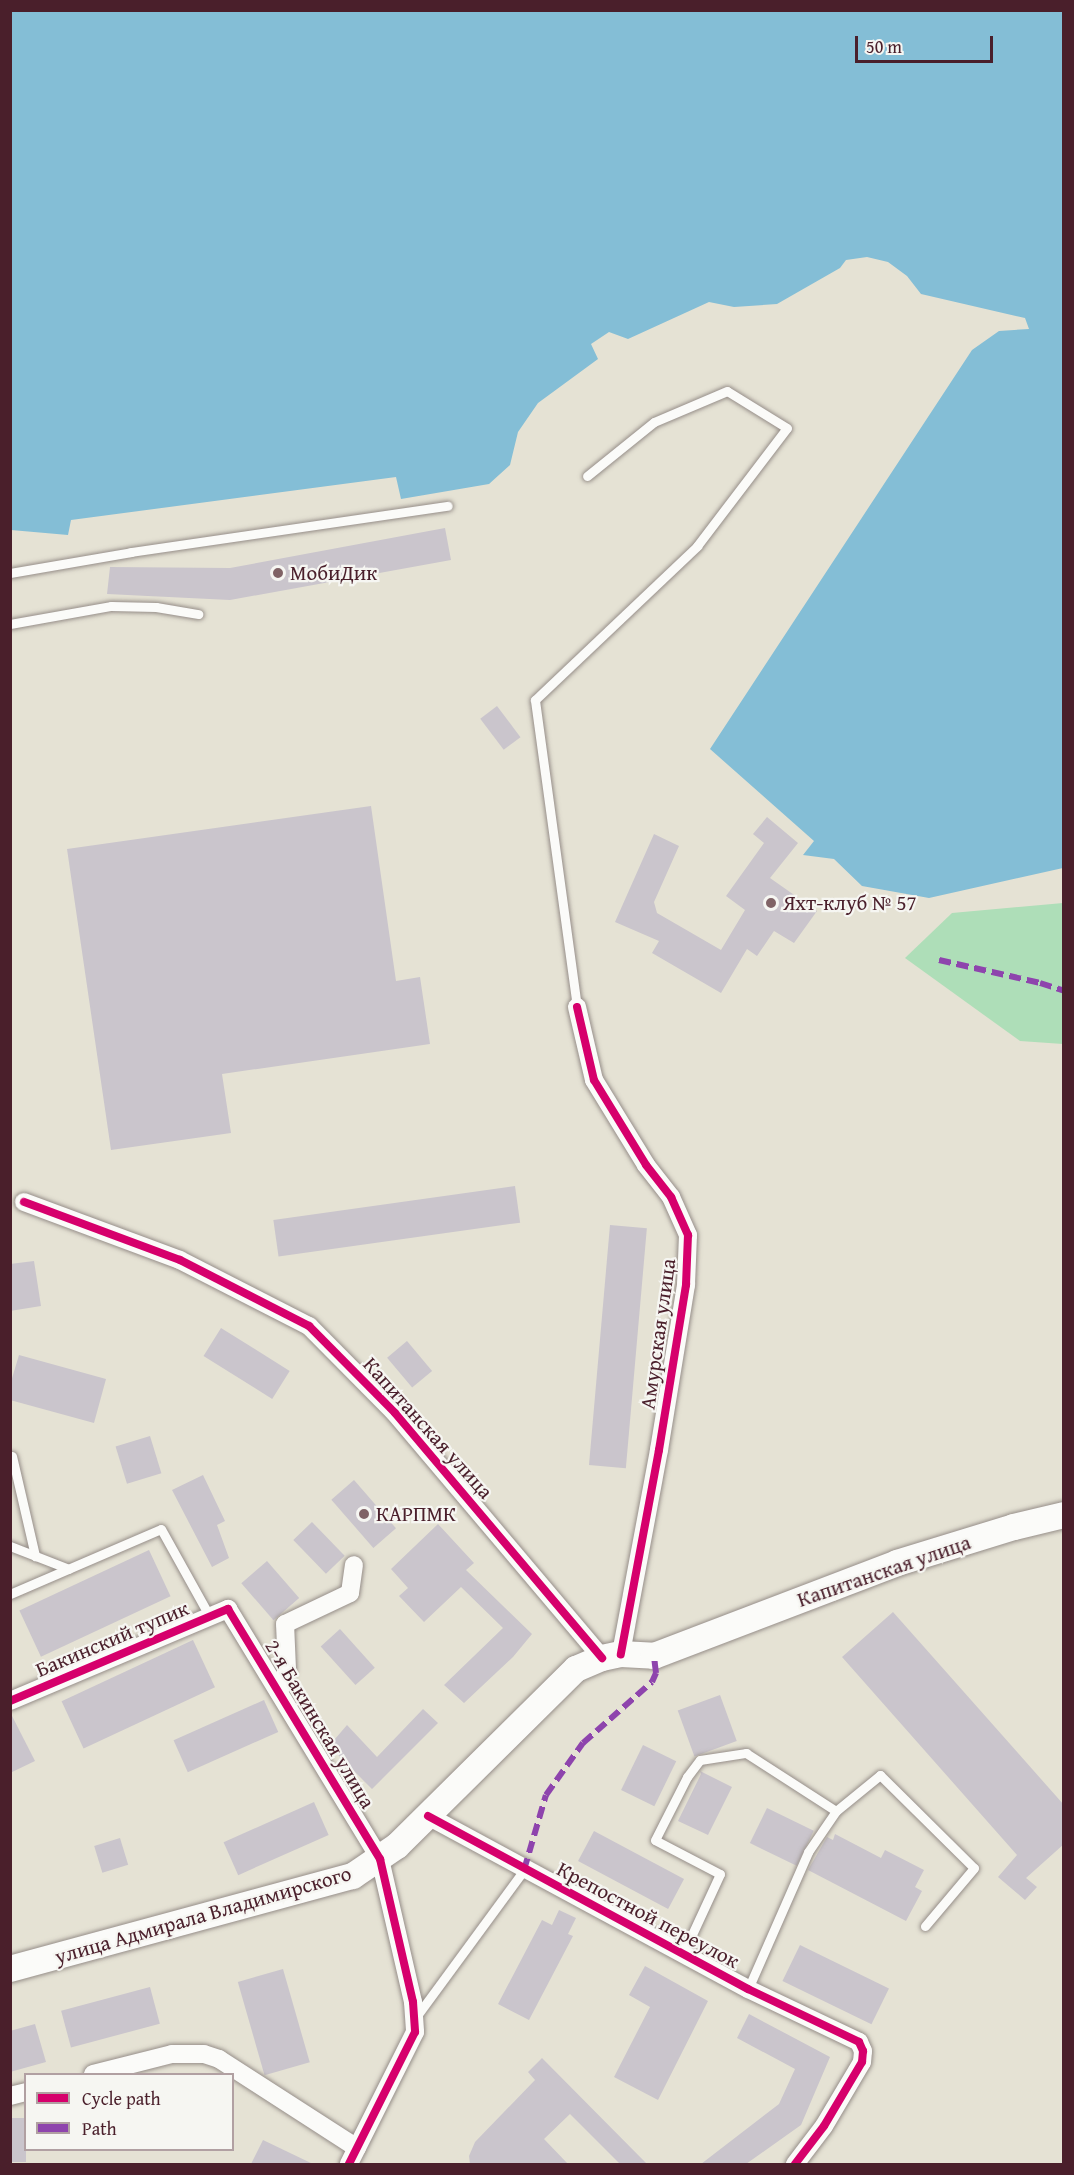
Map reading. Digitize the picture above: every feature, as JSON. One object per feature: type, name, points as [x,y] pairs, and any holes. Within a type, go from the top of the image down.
[{"type":"main road","name":"Капитанская улица","points":[[611,1656],[654,1656],[897,1563],[1014,1527],[1064,1515]]},
{"type":"main road","name":"улица Адмирала Владимирского","points":[[10,1969],[353,1876],[380,1859],[428,1816],[576,1669],[611,1656]]},
{"type":"street","name":"Амурская улица","points":[[577,1007],[594,1080],[646,1165],[671,1197],[688,1235],[686,1285],[657,1462],[611,1656]]},
{"type":"street","name":"Капитанская улица","points":[[17,1200],[180,1260],[309,1326],[395,1413],[611,1656]]},
{"type":"street","points":[[279,1692],[287,1669],[285,1624],[350,1593],[354,1565]]},
{"type":"street","name":"2-я Бакинская улица","points":[[228,1609],[380,1859],[416,2017]]},
{"type":"street","name":"Бакинский тупик","points":[[10,1701],[228,1609]]},
{"type":"street","name":"Крепостной переулок","points":[[428,1816],[524,1870],[748,1989],[854,2039],[863,2051],[862,2062],[824,2126],[795,2164]]},
{"type":"street","points":[[349,2164],[410,2046],[415,2032],[416,2017]]},
{"type":"street","points":[[97,2073],[172,2054],[188,2052],[204,2054],[219,2059],[357,2148]]},
{"type":"lane","points":[[577,1007],[535,700],[697,546],[787,428],[727,391],[654,422],[588,476]]},
{"type":"lane","points":[[10,573],[131,552],[448,506]]},
{"type":"lane","points":[[10,624],[111,606],[156,607],[198,614]]},
{"type":"lane","points":[[12,1456],[35,1556]]},
{"type":"lane","points":[[10,1594],[161,1529],[210,1617]]},
{"type":"lane","points":[[10,1546],[69,1569]]},
{"type":"lane","points":[[683,1954],[720,1874],[655,1840],[687,1777],[700,1760],[746,1753],[836,1811]]},
{"type":"lane","points":[[748,1989],[808,1852],[836,1811],[880,1775],[974,1868],[925,1926]]},
{"type":"lane","points":[[416,2017],[524,1870]]},
{"type":"green space","points":[[1063,903],[1063,1044],[1020,1041],[905,958],[952,913]]},
{"type":"water","points":[[10,11],[1063,11],[1063,868],[929,898],[862,886],[834,859],[803,855],[814,841],[710,749],[972,350],[999,331],[1029,329],[1025,318],[921,294],[907,276],[888,262],[867,257],[846,260],[840,268],[777,304],[734,307],[709,302],[628,339],[609,332],[591,344],[598,359],[538,403],[518,432],[510,465],[489,484],[401,499],[396,477],[71,520],[68,535],[11,530]]},
{"type":"building","points":[[445,528],[451,560],[230,600],[107,594],[110,567],[230,568]]},
{"type":"building","points":[[497,706],[520,737],[504,750],[480,719]]},
{"type":"building","points":[[371,806],[396,981],[420,977],[430,1044],[222,1074],[231,1133],[111,1150],[67,849]]},
{"type":"building","points":[[767,817],[798,843],[770,878],[817,911],[794,943],[774,931],[757,956],[747,949],[721,993],[652,953],[659,941],[615,922],[654,834],[679,846],[654,902],[657,913],[721,950],[745,910],[726,896],[764,843],[753,834]]},
{"type":"building","points":[[515,1186],[520,1223],[279,1257],[273,1220]]},
{"type":"building","points":[[610,1225],[647,1228],[626,1468],[589,1465]]},
{"type":"building","points":[[34,1261],[41,1306],[10,1311],[10,1264]]},
{"type":"building","points":[[221,1328],[290,1371],[272,1399],[204,1356]]},
{"type":"building","points":[[407,1341],[432,1371],[412,1388],[387,1358]]},
{"type":"building","points":[[19,1355],[106,1379],[94,1423],[10,1400],[10,1385]]},
{"type":"building","points":[[150,1436],[161,1473],[127,1484],[116,1447]]},
{"type":"building","points":[[203,1475],[225,1521],[217,1525],[229,1558],[212,1567],[172,1490]]},
{"type":"building","name":"КАРПМК","points":[[354,1480],[396,1528],[373,1548],[331,1500]]},
{"type":"building","points":[[312,1522],[345,1556],[326,1574],[293,1540]]},
{"type":"building","points":[[438,1524],[474,1563],[466,1570],[532,1634],[513,1657],[464,1703],[444,1685],[503,1628],[461,1587],[424,1622],[399,1596],[408,1588],[391,1569]]},
{"type":"building","points":[[149,1550],[171,1596],[41,1657],[19,1610]]},
{"type":"building","points":[[267,1561],[299,1598],[273,1620],[241,1583]]},
{"type":"building","points":[[893,1612],[1064,1805],[1064,1844],[1026,1878],[1037,1887],[1025,1900],[998,1877],[1017,1855],[842,1657]]},
{"type":"building","points":[[340,1629],[375,1668],[355,1685],[321,1646]]},
{"type":"building","points":[[193,1640],[215,1687],[84,1748],[62,1701]]},
{"type":"building","points":[[720,1695],[737,1741],[694,1756],[678,1710]]},
{"type":"building","points":[[264,1700],[278,1732],[188,1772],[174,1740]]},
{"type":"building","points":[[423,1709],[438,1723],[372,1789],[329,1746],[347,1725],[377,1757]]},
{"type":"building","points":[[10,1712],[35,1761],[10,1773]]},
{"type":"building","points":[[643,1745],[676,1761],[654,1806],[621,1790]]},
{"type":"building","points":[[700,1771],[732,1787],[708,1835],[678,1821],[701,1774]]},
{"type":"building","points":[[314,1802],[329,1835],[238,1875],[224,1842]]},
{"type":"building","points":[[767,1808],[814,1831],[797,1866],[750,1843]]},
{"type":"building","points":[[594,1831],[684,1879],[668,1909],[578,1861]]},
{"type":"building","points":[[835,1834],[881,1858],[885,1850],[924,1870],[915,1887],[922,1891],[906,1921],[808,1870],[827,1837],[833,1840]]},
{"type":"building","points":[[120,1838],[128,1865],[102,1873],[94,1846]]},
{"type":"building","points":[[559,1910],[576,1918],[568,1934],[573,1936],[529,2020],[498,2004],[542,1920],[552,1925]]},
{"type":"building","points":[[800,1945],[889,1988],[871,2024],[782,1981]]},
{"type":"building","points":[[645,1966],[708,2001],[658,2100],[614,2077],[650,2007],[629,1995]]},
{"type":"building","points":[[283,1969],[310,2062],[265,2075],[238,1982]]},
{"type":"building","points":[[150,1987],[160,2024],[71,2048],[61,2011]]},
{"type":"building","points":[[749,2014],[830,2057],[801,2125],[746,2164],[701,2164],[779,2104],[795,2069],[737,2038]]},
{"type":"building","points":[[35,2024],[46,2062],[10,2072],[10,2031]]},
{"type":"building","points":[[542,2058],[647,2164],[620,2164],[570,2114],[544,2139],[568,2164],[470,2164],[469,2156],[475,2142],[535,2080],[528,2072]]},
{"type":"building","points":[[10,2118],[24,2118],[26,2162],[10,2162]]},
{"type":"building","points":[[263,2140],[313,2164],[251,2164]]},
{"type":"marked path","points":[[939,960],[1040,983],[1064,991]]},
{"type":"marked path","points":[[524,1870],[546,1795],[583,1743],[652,1682],[656,1673],[654,1656]]},
{"type":"cycle path","points":[[577,1007],[594,1080],[646,1165],[671,1197],[688,1235],[686,1285],[659,1450],[621,1654]]},
{"type":"cycle path","points":[[24,1202],[180,1260],[309,1326],[395,1413],[602,1658]]},
{"type":"cycle path","points":[[10,1701],[228,1609],[380,1859],[413,2002],[415,2032],[349,2164]]},
{"type":"cycle path","points":[[428,1816],[748,1989],[859,2042],[863,2051],[862,2062],[824,2126],[795,2164]]},
{"type":"place","name":"МобиДик","points":[[278,573]]},
{"type":"place","name":"Яхт-клуб № 57","points":[[771,903]]},
{"type":"place","name":"КАРПМК","points":[[364,1514]]}]
